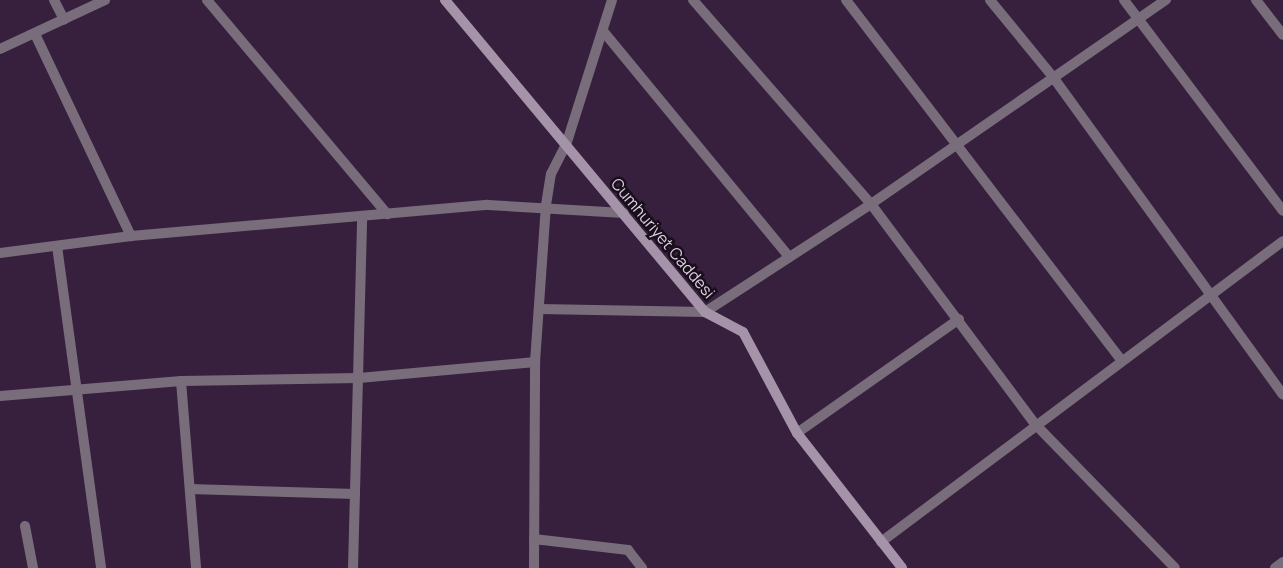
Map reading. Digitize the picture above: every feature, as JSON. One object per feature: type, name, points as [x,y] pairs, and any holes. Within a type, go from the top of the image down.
[{"type":"main road","name":"Cumhuriyet Caddesi","points":[[445,0],[705,312],[744,332],[797,433],[902,568]]},
{"type":"street","points":[[54,0],[64,20]]},
{"type":"street","points":[[0,49],[105,0]]},
{"type":"street","points":[[207,0],[387,214]]},
{"type":"street","points":[[534,568],[536,362],[546,205],[551,174],[566,144],[612,0]]},
{"type":"street","points":[[693,0],[871,204],[959,319],[1036,426],[1175,568]]},
{"type":"street","points":[[846,0],[959,143],[1122,361]]},
{"type":"street","points":[[990,0],[1053,77],[1208,298],[1283,395]]},
{"type":"street","points":[[1124,0],[1283,212]]},
{"type":"street","points":[[539,308],[705,312],[871,204],[1166,0]]},
{"type":"street","points":[[1256,0],[1283,35]]},
{"type":"street","points":[[603,31],[789,257]]},
{"type":"street","points":[[35,34],[131,236]]},
{"type":"street","points":[[0,253],[131,236],[387,214],[546,205],[624,213]]},
{"type":"street","points":[[353,568],[362,217]]},
{"type":"street","points":[[881,542],[1283,241]]},
{"type":"street","points":[[57,246],[101,568]]},
{"type":"street","points":[[797,433],[959,319]]},
{"type":"street","points":[[0,396],[181,381],[359,378],[536,362]]},
{"type":"street","points":[[181,381],[196,568]]},
{"type":"street","points":[[190,489],[355,494]]},
{"type":"street","points":[[25,526],[33,568]]},
{"type":"street","points":[[534,539],[628,550],[642,568]]},
{"type":"street","points":[[1275,568],[1283,562]]}]
